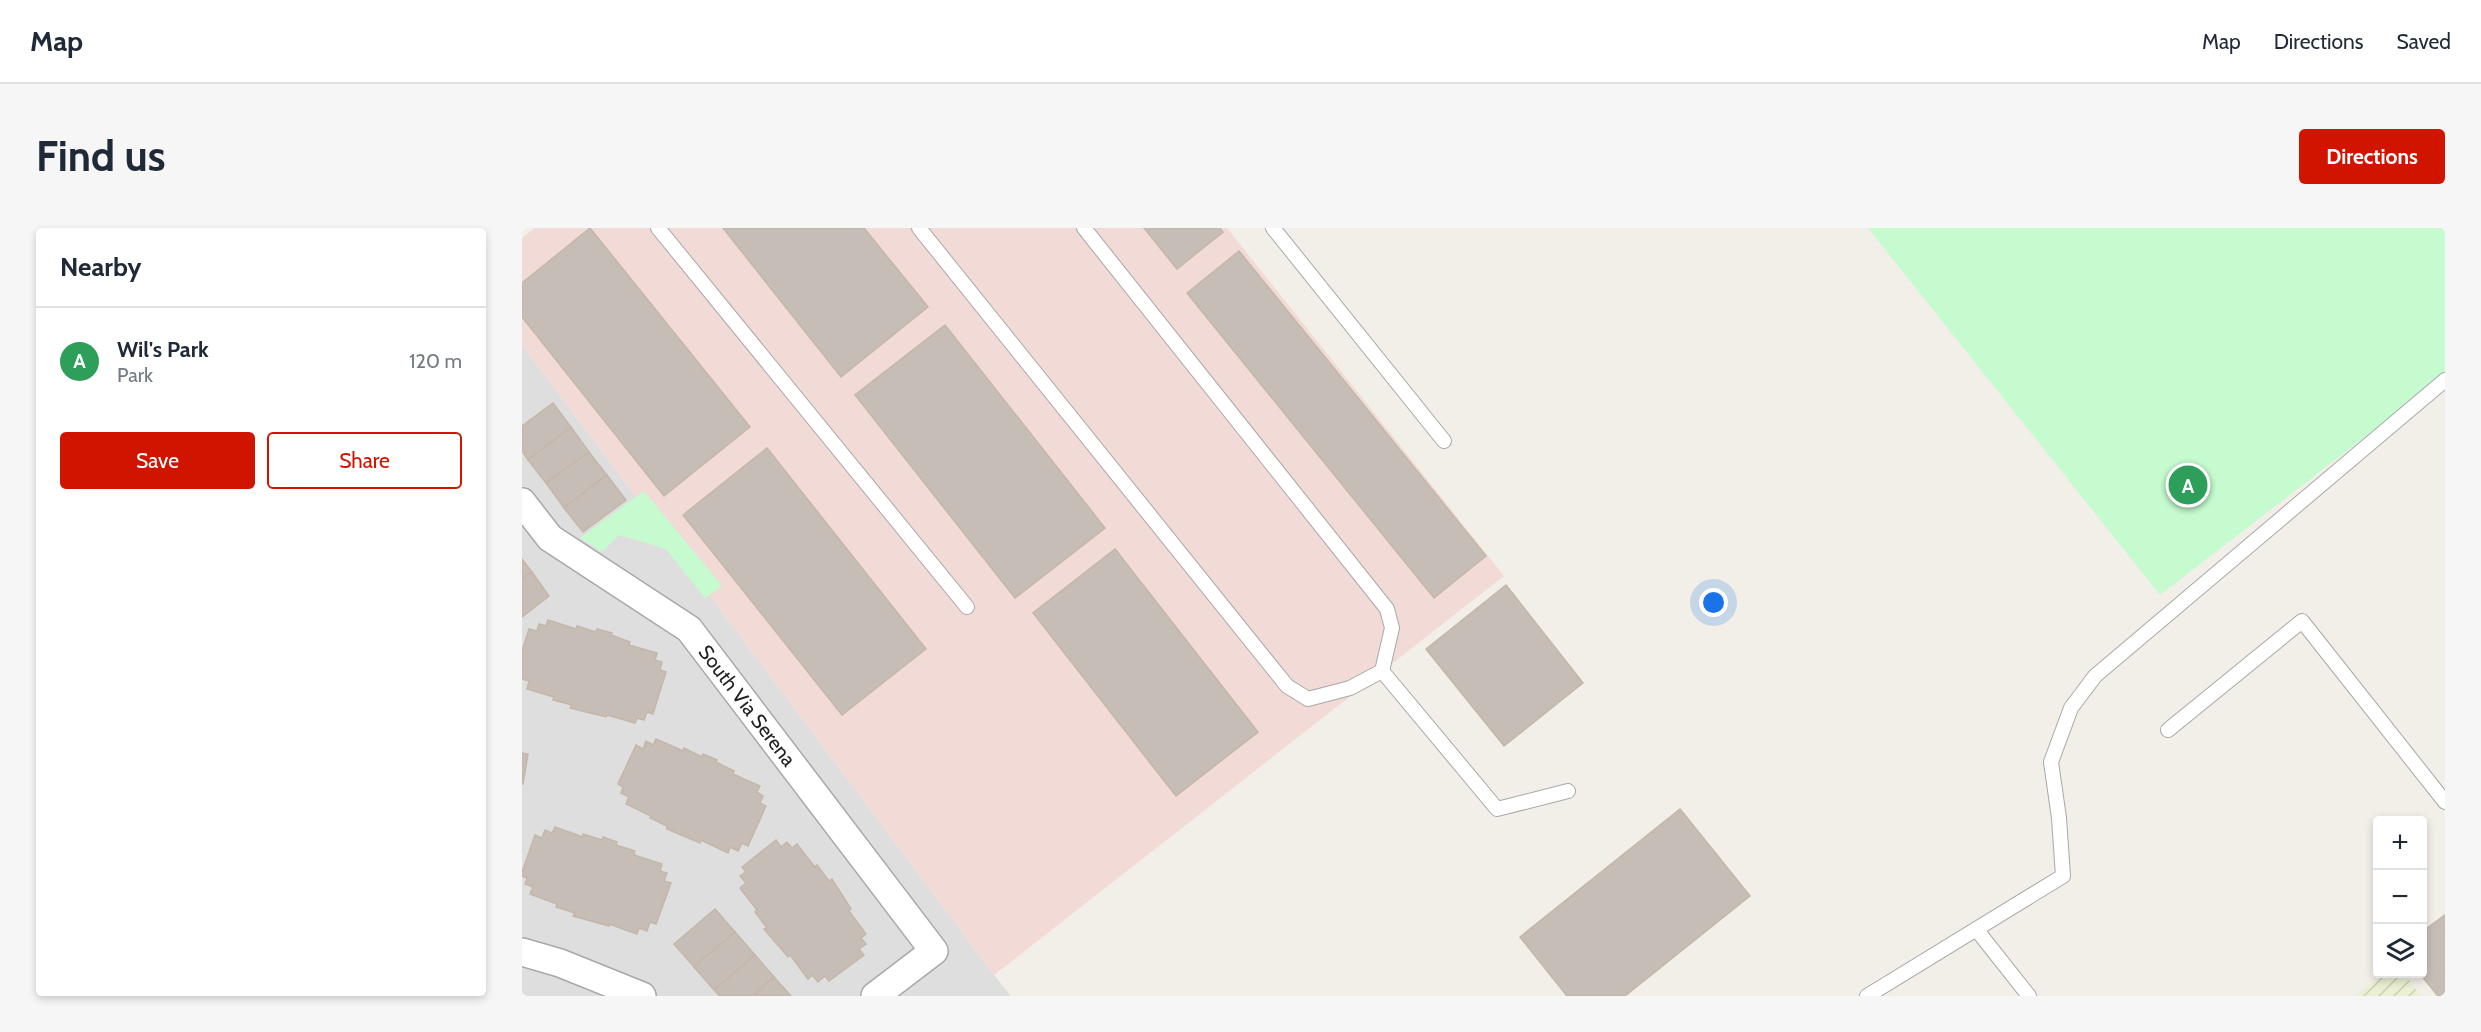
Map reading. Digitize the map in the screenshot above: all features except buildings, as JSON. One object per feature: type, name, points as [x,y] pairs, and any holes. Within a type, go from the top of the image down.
[{"type":"street","name":"South Via Serena","points":[[522,502],[550,538],[689,629],[934,951],[875,996]]},
{"type":"street","points":[[522,952],[560,963],[642,996]]},
{"type":"lane","points":[[658,228],[967,607]]},
{"type":"lane","points":[[919,228],[1287,687],[1308,699],[1350,688],[1382,671],[1392,628],[1387,609],[1084,228]]},
{"type":"lane","points":[[1273,228],[1444,441]]},
{"type":"lane","points":[[1867,996],[2063,876],[2059,818],[2051,762],[2071,708],[2095,676],[2445,380]]},
{"type":"lane","points":[[2168,730],[2302,621],[2445,802]]},
{"type":"lane","points":[[1382,671],[1497,809],[1568,791]]},
{"type":"lane","points":[[1976,929],[2029,996]]},
{"type":"shaded area","points":[[535,228],[1227,228],[1504,576],[994,975],[522,345],[522,238]]},
{"type":"shaded area","points":[[522,345],[994,975],[1011,996],[522,996]]},
{"type":"green space","points":[[1868,228],[2445,228],[2445,375],[2160,595]]},
{"type":"green space","points":[[644,491],[722,586],[705,598],[666,549],[619,535],[602,552],[580,538]]},
{"type":"green space","points":[[2378,978],[2407,978],[2421,996],[2355,996]]},
{"type":"place","name":"Wil's Park","points":[[2188,485]]}]
